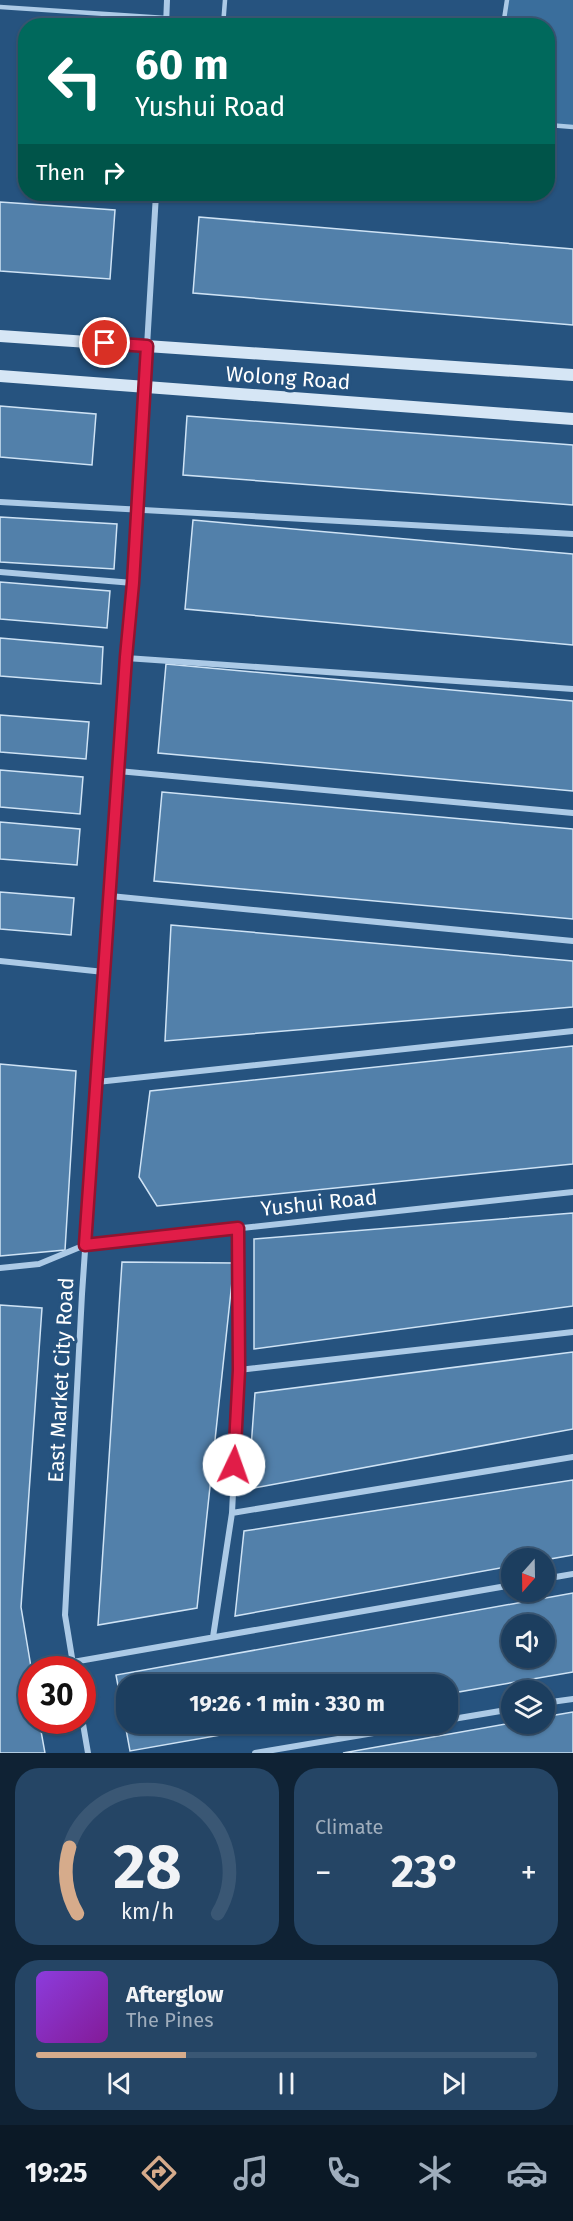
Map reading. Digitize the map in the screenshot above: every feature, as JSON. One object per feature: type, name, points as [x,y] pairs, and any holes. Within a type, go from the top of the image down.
[{"type":"main road","name":"Wolong Road","points":[[0,336],[573,375]]},
{"type":"main road","name":"Wolong Road","points":[[0,376],[573,419]]},
{"type":"street","points":[[166,18],[167,0]]},
{"type":"street","name":"East Market City Road","points":[[72,1656],[65,1615],[85,1245],[133,583],[156,201]]},
{"type":"street","points":[[0,502],[573,534]]},
{"type":"street","points":[[0,572],[133,583]]},
{"type":"street","points":[[126,657],[573,689]]},
{"type":"street","points":[[118,771],[573,813]]},
{"type":"street","points":[[110,896],[573,941]]},
{"type":"street","points":[[0,961],[104,972]]},
{"type":"street","points":[[97,1082],[573,1031]]},
{"type":"street","name":"Yushui Road","points":[[0,1268],[39,1264],[85,1245],[573,1192]]},
{"type":"street","points":[[213,1637],[232,1513],[239,1370],[238,1228]]},
{"type":"street","points":[[239,1370],[573,1332]]},
{"type":"street","points":[[232,1513],[573,1457]]},
{"type":"street","points":[[555,1578],[573,1575]]},
{"type":"street","points":[[96,1658],[501,1587]]},
{"type":"street","points":[[555,1701],[573,1699]]},
{"type":"street","points":[[458,1718],[501,1711]]},
{"type":"street","points":[[85,1734],[88,1753]]},
{"type":"street","points":[[255,1753],[368,1734]]},
{"type":"lane","points":[[224,18],[225,0]]},
{"type":"lane","points":[[504,18],[507,0]]},
{"type":"lane","points":[[0,7],[122,18]]},
{"type":"lane","points":[[555,126],[573,127]]},
{"type":"shaded area","points":[[507,0],[573,0],[573,127],[555,126],[555,18],[504,18]]},
{"type":"building","points":[[0,202],[115,210],[110,279],[0,271]]},
{"type":"building","points":[[199,217],[573,249],[573,325],[193,293]]},
{"type":"building","points":[[0,406],[96,414],[92,465],[0,457]]},
{"type":"building","points":[[187,416],[573,445],[573,505],[183,475]]},
{"type":"building","points":[[0,517],[117,524],[114,569],[0,562]]},
{"type":"building","points":[[193,520],[573,554],[573,645],[185,609]]},
{"type":"building","points":[[0,582],[110,591],[107,628],[0,619]]},
{"type":"building","points":[[0,638],[103,647],[101,684],[0,676]]},
{"type":"building","points":[[166,664],[573,701],[573,791],[158,753]]},
{"type":"building","points":[[0,715],[89,722],[86,759],[0,752]]},
{"type":"building","points":[[0,770],[83,777],[80,814],[0,807]]},
{"type":"building","points":[[162,792],[573,829],[573,919],[154,881]]},
{"type":"building","points":[[0,822],[80,829],[77,865],[0,859]]},
{"type":"building","points":[[0,892],[74,898],[71,935],[0,929]]},
{"type":"building","points":[[171,925],[573,961],[573,1007],[165,1041]]},
{"type":"building","points":[[573,1046],[573,1164],[157,1206],[139,1177],[150,1091]]},
{"type":"building","points":[[0,1064],[76,1071],[65,1250],[0,1256]]},
{"type":"building","points":[[573,1213],[573,1306],[254,1349],[254,1239]]},
{"type":"building","points":[[122,1262],[234,1263],[197,1608],[98,1625]]},
{"type":"building","points":[[0,1305],[42,1308],[21,1607],[29,1656],[18,1656],[18,1734],[42,1734],[45,1753],[0,1753]]},
{"type":"building","points":[[573,1352],[573,1429],[248,1489],[255,1393]]},
{"type":"building","points":[[573,1480],[573,1555],[555,1558],[555,1548],[501,1548],[501,1568],[235,1616],[244,1531]]},
{"type":"building","points":[[573,1593],[573,1672],[527,1680],[501,1680],[501,1685],[458,1692],[458,1674],[122,1674],[523,1602],[555,1602],[555,1596]]},
{"type":"building","points":[[573,1712],[573,1753],[343,1753],[501,1725],[501,1734],[555,1734],[555,1715]]},
{"type":"building","points":[[127,1734],[226,1734],[130,1751]]},
{"type":"route","points":[[105,343],[147,346],[133,583],[85,1245],[238,1228],[239,1370],[234,1465]]}]
